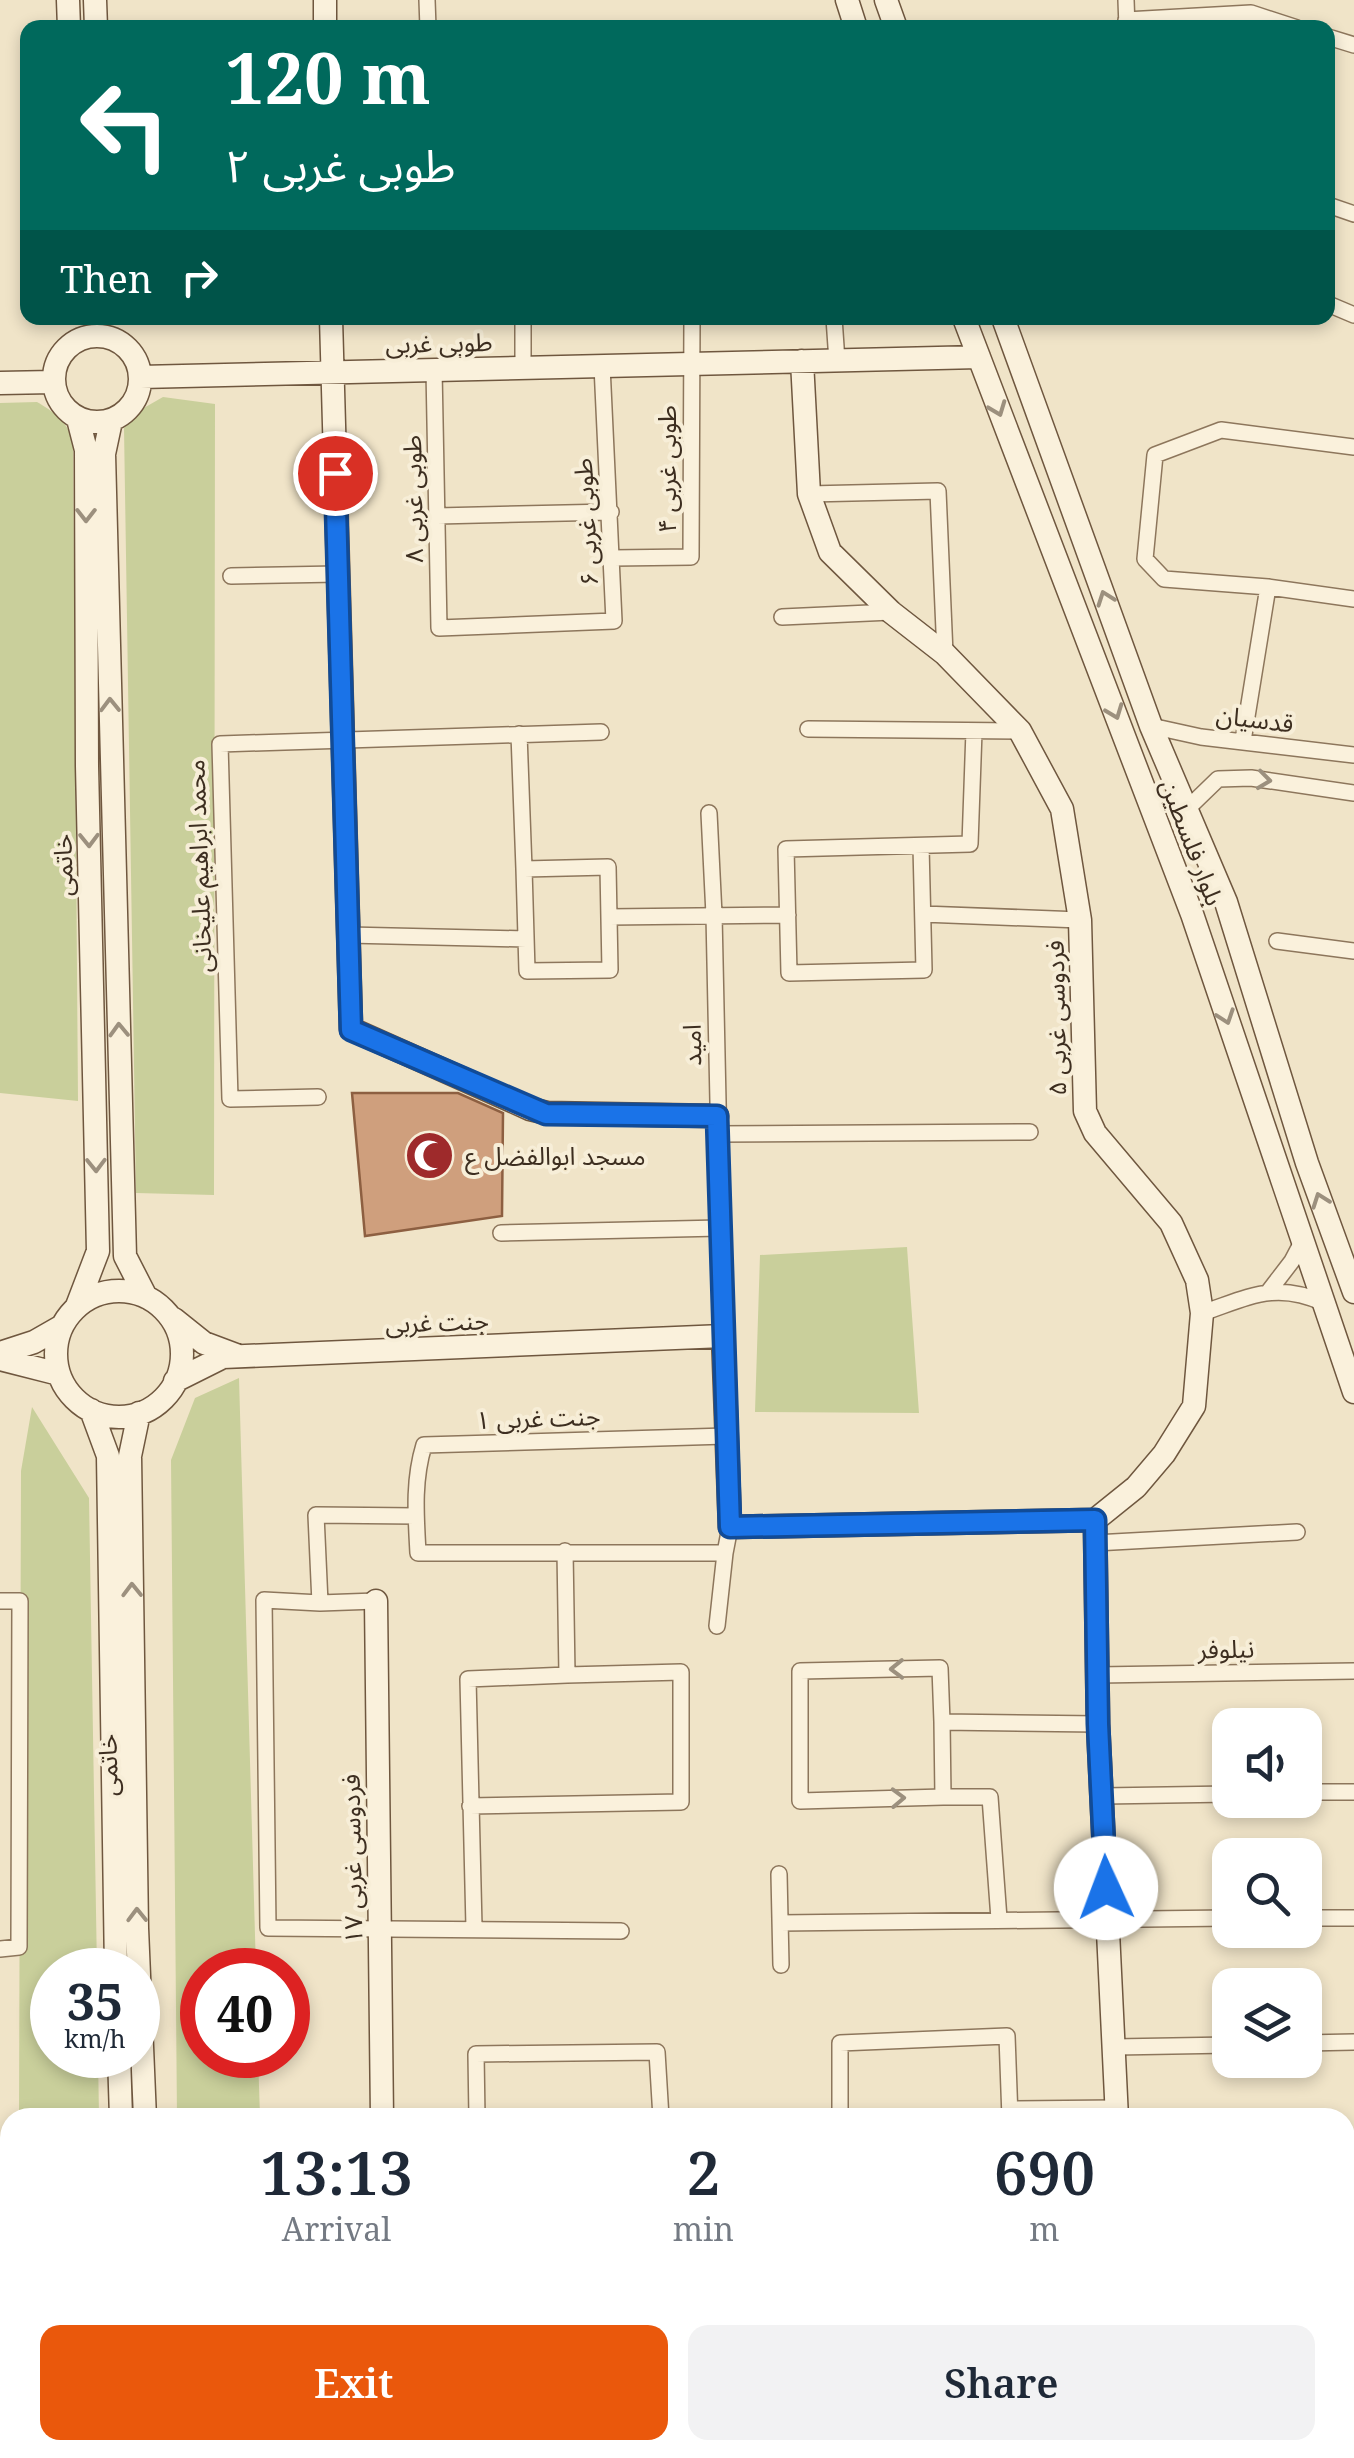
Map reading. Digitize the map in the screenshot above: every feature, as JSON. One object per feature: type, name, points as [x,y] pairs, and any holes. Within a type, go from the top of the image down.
[{"type":"main road","points":[[331,325],[351,1030],[546,1114],[717,1125]]},
{"type":"main road","name":"بلوار فلسطین","points":[[967,325],[1192,914],[1354,1392]]},
{"type":"main road","name":"بلوار فلسطین","points":[[1006,325],[1151,726],[1226,902],[1307,1163],[1354,1292]]},
{"type":"main road","points":[[110,328],[132,353],[141,377],[134,404],[111,421],[78,419],[61,404],[54,382],[59,358],[78,329],[89,336],[110,328]]},
{"type":"main road","name":"طوبی غربی","points":[[141,377],[979,357]]},
{"type":"main road","name":"فردوسی غربی ۵","points":[[802,362],[809,494],[830,552],[891,612],[945,654],[1020,731],[1062,809],[1080,920],[1085,1111],[1096,1133],[1172,1223],[1196,1280],[1202,1313],[1194,1406],[1154,1465],[1095,1532]]},
{"type":"main road","points":[[0,383],[54,382]]},
{"type":"main road","name":"خاتمی","points":[[77,1306],[98,1252],[86,450],[78,419]]},
{"type":"main road","points":[[111,421],[104,454],[126,1256],[146,1297]]},
{"type":"main road","points":[[1192,914],[1226,902]]},
{"type":"main road","points":[[0,1356],[62,1326],[77,1306],[92,1296],[110,1291],[129,1292],[146,1297],[166,1312],[176,1328],[181,1364],[176,1381],[166,1395],[139,1413],[123,1416],[91,1410],[67,1389],[60,1374],[56,1358],[62,1326]]},
{"type":"main road","name":"جنت غربی","points":[[166,1312],[204,1343],[239,1357],[724,1336]]},
{"type":"main road","points":[[724,1336],[730,1527],[1095,1532],[1098,1724],[1116,2108]]},
{"type":"main road","points":[[0,1356],[60,1374]]},
{"type":"main road","points":[[176,1381],[212,1362],[239,1357]]},
{"type":"main road","name":"خاتمی","points":[[91,1410],[108,1456],[116,1948]]},
{"type":"main road","name":"خاتمی","points":[[139,1413],[130,1456],[137,1928],[145,2108]]},
{"type":"main road","name":"فردوسی غربی ۱۷","points":[[376,1601],[382,2108]]},
{"type":"main road","points":[[120,2078],[121,2108]]},
{"type":"street","points":[[1176,20],[1251,14],[1271,20]]},
{"type":"street","points":[[523,368],[524,325]]},
{"type":"street","points":[[692,325],[692,364]]},
{"type":"street","points":[[834,325],[837,360]]},
{"type":"street","name":"طوبی غربی ۴","points":[[612,558],[690,557],[692,364]]},
{"type":"street","name":"طوبی غربی ۶","points":[[440,628],[614,621],[602,366]]},
{"type":"street","name":"طوبی غربی ۸","points":[[434,370],[440,628]]},
{"type":"street","points":[[1354,447],[1222,430],[1156,455],[1145,559],[1164,579],[1354,599]]},
{"type":"street","points":[[809,494],[938,491],[945,654]]},
{"type":"street","points":[[436,516],[611,512]]},
{"type":"street","points":[[231,576],[338,574]]},
{"type":"street","points":[[1243,741],[1268,587]]},
{"type":"street","points":[[782,616],[891,612]]},
{"type":"street","name":"قدسیان","points":[[1151,726],[1354,756]]},
{"type":"street","points":[[808,729],[1020,731]]},
{"type":"street","points":[[921,846],[924,970],[789,973],[786,848],[970,844],[974,730]]},
{"type":"street","name":"محمد ابراهیم علیخانی","points":[[318,1097],[230,1099],[220,744],[601,732]]},
{"type":"street","points":[[519,734],[527,971],[610,970],[608,867],[524,869]]},
{"type":"street","points":[[1186,810],[1218,779],[1251,778],[1354,793]]},
{"type":"street","name":"امید","points":[[709,813],[724,1336]]},
{"type":"street","points":[[609,917],[788,914]]},
{"type":"street","points":[[923,914],[1080,920]]},
{"type":"street","points":[[348,935],[526,939]]},
{"type":"street","points":[[1277,941],[1354,951]]},
{"type":"street","points":[[717,1125],[1030,1132]]},
{"type":"street","points":[[502,1233],[720,1228]]},
{"type":"street","points":[[1269,1291],[1302,1242]]},
{"type":"street","points":[[1202,1313],[1269,1291],[1290,1291],[1324,1304]]},
{"type":"street","name":"جنت غربی ۱","points":[[416,1516],[416,1472],[424,1446],[726,1436]]},
{"type":"street","points":[[320,1602],[316,1514],[416,1516],[418,1553],[725,1554]]},
{"type":"street","points":[[717,1626],[730,1527]]},
{"type":"street","points":[[1095,1532],[1297,1532]]},
{"type":"street","points":[[566,1551],[567,1675]]},
{"type":"street","points":[[376,1601],[264,1600],[268,1928],[621,1930]]},
{"type":"street","points":[[0,1601],[20,1601],[20,1947],[0,1948]]},
{"type":"street","points":[[943,1797],[940,1668],[800,1671],[800,1801],[990,1797],[999,1919]]},
{"type":"street","name":"نیلوفر","points":[[1098,1675],[1354,1671]]},
{"type":"street","points":[[470,1806],[681,1802],[681,1672],[468,1679],[470,1806],[474,1927]]},
{"type":"street","points":[[942,1722],[1098,1724]]},
{"type":"street","points":[[1322,1792],[1354,1792]]},
{"type":"street","points":[[1103,1796],[1212,1794]]},
{"type":"street","points":[[779,1874],[781,1965]]},
{"type":"street","points":[[780,1922],[1212,1918]]},
{"type":"street","points":[[1322,1918],[1354,1918]]},
{"type":"street","points":[[840,2108],[840,2043],[1007,2036],[1010,2108]]},
{"type":"street","points":[[1322,2043],[1354,2042]]},
{"type":"street","points":[[1115,2048],[1212,2045]]},
{"type":"street","points":[[478,2108],[476,2054],[657,2052],[660,2108]]},
{"type":"green space","points":[[163,397],[215,404],[214,1195],[136,1193],[124,428],[135,413]]},
{"type":"green space","points":[[37,402],[58,417],[73,439],[78,1101],[0,1093],[0,403]]},
{"type":"green space","points":[[907,1247],[919,1413],[755,1412],[760,1255]]},
{"type":"green space","points":[[239,1378],[255,1948],[180,1948],[180,2078],[259,2078],[260,2108],[177,2108],[171,1460],[195,1398]]},
{"type":"green space","points":[[32,1407],[89,1498],[97,1948],[30,1948],[30,2078],[98,2078],[99,2108],[19,2108],[21,1471]]},
{"type":"building","name":"مسجد ابوالفضل ع","points":[[352,1093],[458,1093],[503,1113],[502,1216],[365,1236]]},
{"type":"place","name":"مسجد ابوالفضل ع","points":[[430,1155]]},
{"type":"route","points":[[335,473],[351,1030],[546,1114],[717,1116],[730,1527],[1095,1520],[1098,1724],[1106,1888]]}]
